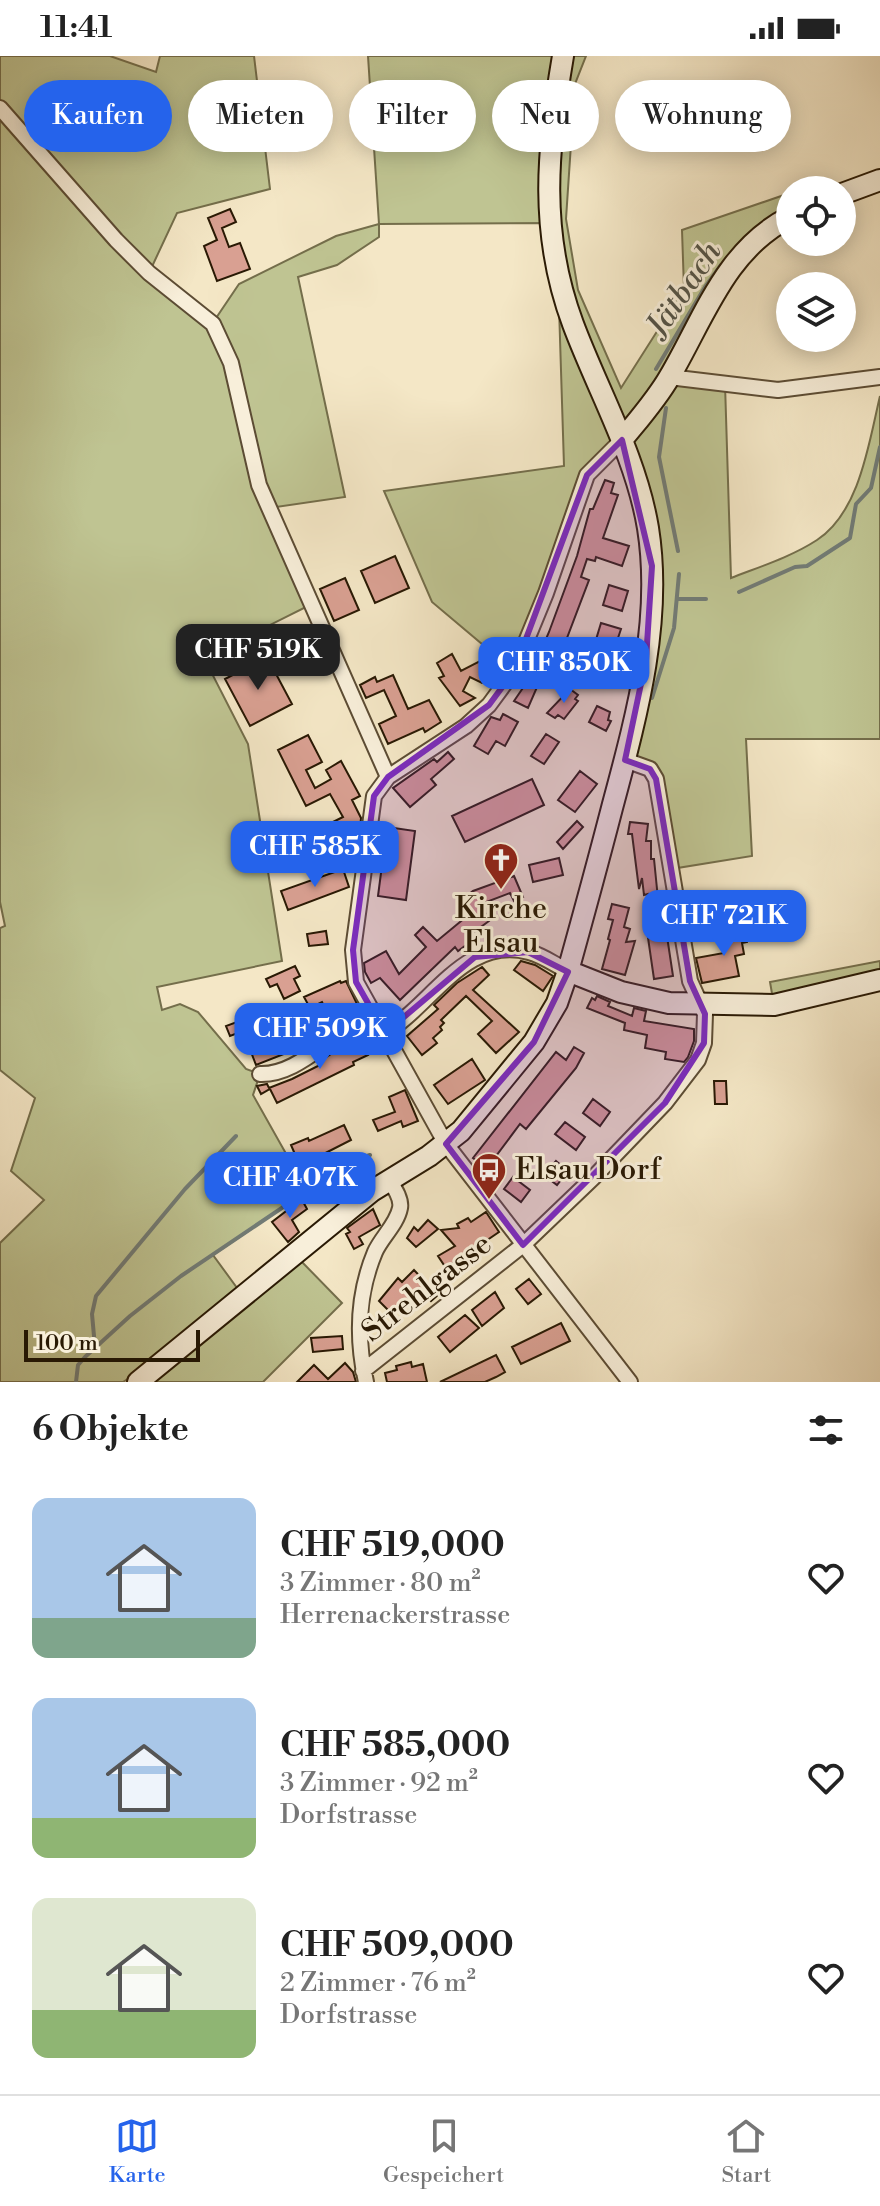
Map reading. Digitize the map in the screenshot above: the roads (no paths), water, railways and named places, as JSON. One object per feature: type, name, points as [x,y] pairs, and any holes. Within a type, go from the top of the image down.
[{"type":"main road","points":[[138,1382],[330,1224],[461,1131],[534,1042],[557,1003],[568,971],[625,760],[646,660],[652,613],[652,566],[648,527],[622,440],[573,324],[557,275],[549,223],[548,174],[563,56]]},
{"type":"main road","points":[[856,189],[880,180]]},
{"type":"main road","points":[[622,440],[669,377],[713,294],[738,256],[776,224]]},
{"type":"main road","points":[[568,971],[621,992],[669,1003],[774,1005],[880,980]]},
{"type":"street","points":[[0,108],[127,251],[149,273],[213,324],[231,363],[259,485],[388,777]]},
{"type":"street","points":[[669,377],[778,390],[880,377]]},
{"type":"street","points":[[622,440],[587,475],[546,593],[514,671],[489,705],[466,726],[388,777],[374,796],[353,950],[356,982],[446,1144],[630,1382]]},
{"type":"street","name":"Strehlgasse","points":[[364,1376],[523,1245],[665,1103],[698,1060],[704,1043],[705,1014],[690,981],[656,779],[650,769],[625,760]]},
{"type":"street","points":[[385,1033],[475,957],[509,950],[528,952],[568,971]]},
{"type":"street","points":[[260,1074],[270,1074],[305,1060],[341,1034],[375,1016]]},
{"type":"street","points":[[364,1376],[359,1321],[365,1280],[376,1249],[400,1210],[400,1201],[389,1180]]},
{"type":"waterway","name":"Jätbach","points":[[656,369],[721,265]]},
{"type":"waterway","name":"Jätbach","points":[[666,408],[659,457],[678,551]]},
{"type":"waterway","points":[[739,592],[795,567],[807,566],[850,538],[856,504],[871,488],[880,447]]},
{"type":"waterway","name":"Jätbach","points":[[652,698],[674,628],[679,574]]},
{"type":"waterway","points":[[678,599],[706,599]]},
{"type":"waterway","points":[[95,1347],[92,1314],[96,1296],[185,1189],[236,1136]]},
{"type":"waterway","name":"Jätbach","points":[[76,1382],[78,1365],[85,1357],[181,1276],[353,1161],[370,1155]]},
{"type":"place","name":"Kirche Elsau","points":[[501,891]]},
{"type":"place","name":"Elsau Dorf","points":[[489,1201]]}]
